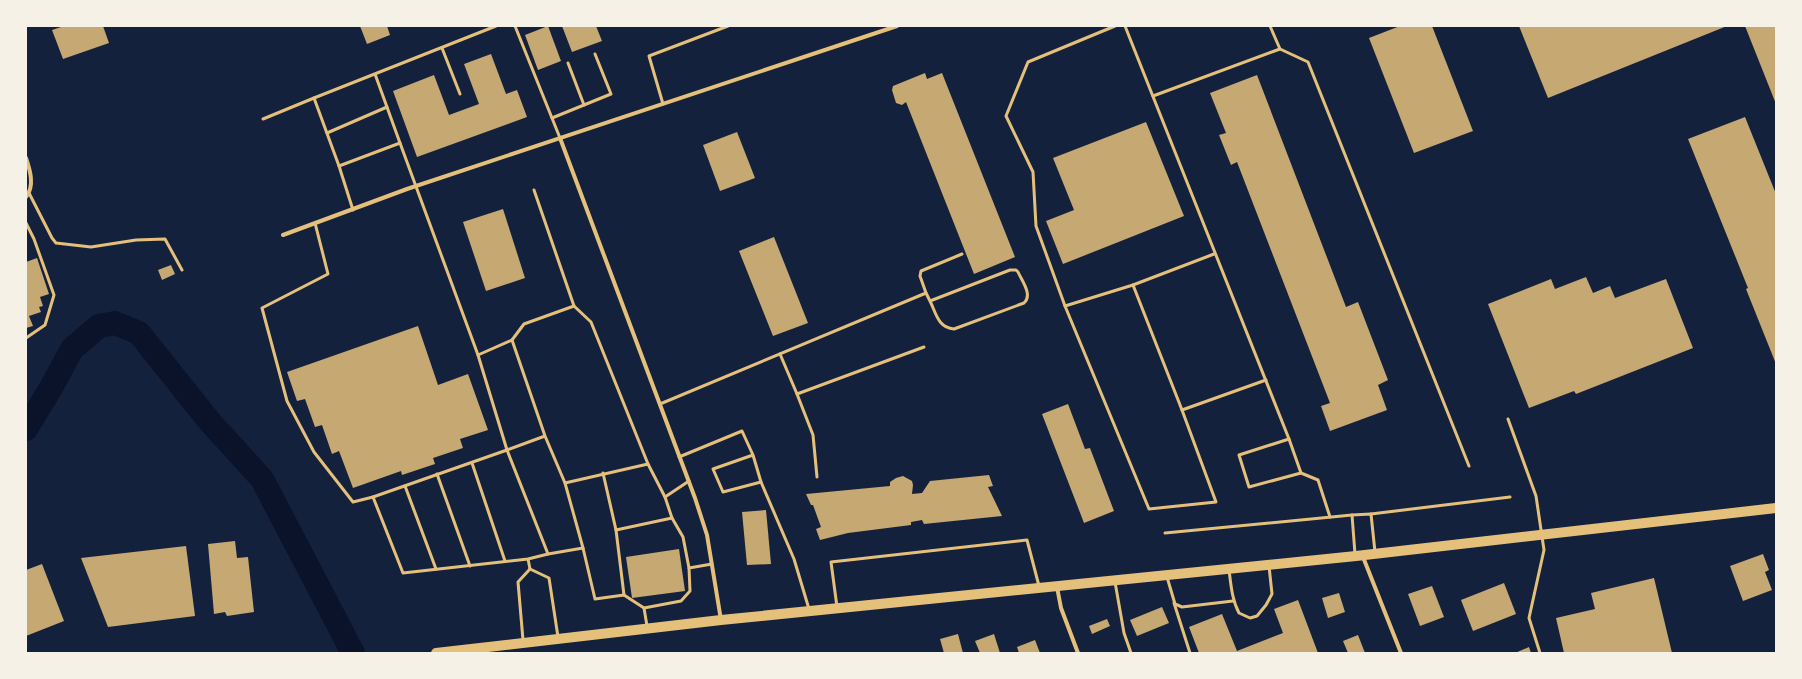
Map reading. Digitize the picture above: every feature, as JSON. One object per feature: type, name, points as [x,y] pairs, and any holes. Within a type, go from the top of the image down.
[{"type":"main road","points":[[436,653],[721,620],[1359,555],[1776,508]]},
{"type":"street","points":[[284,235],[315,222],[353,210],[417,186],[897,26]]},
{"type":"street","points":[[560,138],[689,481],[707,536],[721,620]]},
{"type":"street","points":[[26,158],[30,169],[31,184],[28,195]]},
{"type":"street","points":[[1359,555],[1401,653]]},
{"type":"street","points":[[1056,586],[1061,608],[1078,653]]},
{"type":"lane","points":[[264,119],[496,26]]},
{"type":"lane","points":[[515,26],[560,138]]},
{"type":"lane","points":[[663,104],[649,56],[728,26]]},
{"type":"lane","points":[[1115,26],[1028,62],[1006,116],[1033,172],[1036,226],[1065,306],[1149,509],[1216,502],[1133,285]]},
{"type":"lane","points":[[1125,26],[1214,254],[1266,380],[1301,473]]},
{"type":"lane","points":[[1270,26],[1280,49],[1308,62],[1469,466]]},
{"type":"lane","points":[[442,48],[460,94]]},
{"type":"lane","points":[[1152,96],[1280,49]]},
{"type":"lane","points":[[552,118],[610,94],[595,54]]},
{"type":"lane","points":[[568,63],[584,105]]},
{"type":"lane","points":[[375,74],[478,355],[507,450],[548,554]]},
{"type":"lane","points":[[314,98],[339,166],[353,210]]},
{"type":"lane","points":[[327,133],[387,107]]},
{"type":"lane","points":[[339,166],[400,143]]},
{"type":"lane","points":[[512,340],[545,436],[565,483],[596,600],[624,595],[644,608],[681,601],[690,591],[689,568],[683,537],[672,518],[665,496],[648,464],[592,322],[574,306],[534,190]]},
{"type":"lane","points":[[28,195],[56,243],[91,247],[136,240],[165,239],[182,270]]},
{"type":"lane","points":[[315,222],[328,274],[262,308],[287,401],[314,452],[353,502],[373,497],[545,436]]},
{"type":"lane","points":[[26,223],[34,239],[54,294],[45,325],[26,338]]},
{"type":"lane","points":[[930,301],[1010,270],[1016,270],[1018,272],[1028,295],[1028,300],[1024,303],[954,329],[948,329],[939,322],[926,293],[920,276],[921,271],[962,254]]},
{"type":"lane","points":[[1065,306],[1133,285],[1214,254]]},
{"type":"lane","points":[[660,404],[926,293]]},
{"type":"lane","points":[[478,355],[512,340],[524,324],[574,306]]},
{"type":"lane","points":[[798,394],[924,346]]},
{"type":"lane","points":[[780,354],[798,394],[813,435],[817,478]]},
{"type":"lane","points":[[1182,410],[1266,380]]},
{"type":"lane","points":[[1508,419],[1536,496],[1544,555],[1529,618],[1540,653]]},
{"type":"lane","points":[[680,457],[742,431],[753,455],[761,482],[794,559],[809,611]]},
{"type":"lane","points":[[1289,439],[1239,455],[1250,487],[1301,473],[1318,480],[1330,517]]},
{"type":"lane","points":[[753,455],[713,470],[723,492],[761,482]]},
{"type":"lane","points":[[472,462],[505,561]]},
{"type":"lane","points":[[565,483],[603,473],[648,464]]},
{"type":"lane","points":[[603,473],[616,530],[624,595]]},
{"type":"lane","points":[[438,474],[470,566]]},
{"type":"lane","points":[[665,496],[689,481]]},
{"type":"lane","points":[[405,486],[436,569]]},
{"type":"lane","points":[[373,497],[403,573],[528,559],[583,548]]},
{"type":"lane","points":[[1165,533],[1371,514],[1510,497]]},
{"type":"lane","points":[[1371,514],[1375,553]]},
{"type":"lane","points":[[1352,515],[1359,555]]},
{"type":"lane","points":[[616,530],[672,518]]},
{"type":"lane","points":[[838,608],[831,562],[1027,540],[1039,588]]},
{"type":"lane","points":[[528,559],[530,569]]},
{"type":"lane","points":[[689,568],[712,564]]},
{"type":"lane","points":[[1229,568],[1233,601],[1239,613],[1250,618],[1257,616],[1266,605],[1272,594],[1268,564]]},
{"type":"lane","points":[[530,569],[549,578],[558,639]]},
{"type":"lane","points":[[523,643],[518,582],[530,569]]},
{"type":"lane","points":[[1167,575],[1190,653]]},
{"type":"lane","points":[[1115,580],[1124,632],[1131,653]]},
{"type":"lane","points":[[1173,599],[1175,604],[1182,607],[1233,601]]},
{"type":"lane","points":[[644,608],[647,629]]},
{"type":"building","points":[[64,26],[103,26],[109,43],[63,59],[52,30]]},
{"type":"building","points":[[360,26],[387,26],[390,35],[367,44]]},
{"type":"building","points":[[548,26],[561,61],[538,70],[525,35]]},
{"type":"building","points":[[562,26],[596,26],[602,41],[572,52]]},
{"type":"building","points":[[1400,26],[1432,26],[1473,131],[1414,153],[1369,38]]},
{"type":"building","points":[[1519,26],[1727,26],[1548,98]]},
{"type":"building","points":[[1745,26],[1776,26],[1776,104]]},
{"type":"building","points":[[491,54],[506,94],[517,90],[527,117],[417,157],[393,91],[434,75],[449,115],[479,104],[464,64]]},
{"type":"building","points":[[925,73],[927,79],[942,73],[1015,257],[974,274],[906,102],[902,105],[896,103],[892,90],[893,86]]},
{"type":"building","points":[[1257,75],[1346,307],[1358,302],[1388,380],[1378,385],[1387,410],[1330,431],[1321,406],[1330,403],[1237,162],[1231,165],[1219,135],[1226,133],[1210,93]]},
{"type":"building","points":[[1745,117],[1776,194],[1776,364],[1746,289],[1748,288],[1688,139]]},
{"type":"building","points":[[1146,122],[1184,216],[1063,264],[1046,221],[1074,210],[1053,158]]},
{"type":"building","points":[[737,132],[755,178],[720,191],[703,145]]},
{"type":"building","points":[[503,209],[525,278],[486,291],[463,222]]},
{"type":"building","points":[[774,237],[808,323],[773,336],[739,251]]},
{"type":"building","points":[[37,258],[49,294],[40,297],[43,306],[39,307],[41,312],[29,316],[33,326],[26,328],[26,262]]},
{"type":"building","points":[[171,265],[175,274],[162,280],[158,270]]},
{"type":"building","points":[[1586,277],[1593,293],[1610,286],[1615,298],[1666,279],[1693,348],[1576,394],[1574,391],[1529,408],[1488,304],[1551,279],[1555,289]]},
{"type":"building","points":[[418,326],[438,385],[468,374],[488,430],[460,439],[463,448],[433,458],[435,464],[402,475],[401,471],[353,488],[339,451],[332,454],[322,425],[315,427],[305,399],[297,401],[287,372]]},
{"type":"building","points":[[1068,404],[1085,449],[1090,448],[1114,511],[1084,523],[1042,414]]},
{"type":"building","points":[[989,475],[993,486],[988,487],[1002,516],[924,524],[922,520],[911,522],[911,525],[848,533],[820,540],[816,529],[821,527],[813,505],[811,505],[806,494],[890,486],[890,482],[903,476],[912,481],[912,494],[922,493],[930,481]]},
{"type":"building","points":[[766,510],[771,564],[747,565],[742,512]]},
{"type":"building","points":[[235,541],[237,558],[248,557],[254,612],[227,616],[225,612],[214,614],[208,544]]},
{"type":"building","points":[[186,546],[195,616],[108,627],[81,558]]},
{"type":"building","points":[[679,549],[685,591],[632,598],[626,557]]},
{"type":"building","points":[[1763,554],[1769,570],[1765,572],[1772,590],[1743,601],[1730,566]]},
{"type":"building","points":[[42,564],[64,621],[26,636],[26,570]]},
{"type":"building","points":[[1654,578],[1672,653],[1564,653],[1556,618],[1595,609],[1591,593]]},
{"type":"building","points":[[1504,583],[1516,614],[1473,631],[1461,600]]},
{"type":"building","points":[[1432,586],[1444,617],[1420,626],[1408,594]]},
{"type":"building","points":[[1339,593],[1345,612],[1328,618],[1322,598]]},
{"type":"building","points":[[1298,600],[1318,653],[1199,653],[1189,627],[1222,614],[1237,651],[1283,633],[1274,609]]},
{"type":"building","points":[[1162,607],[1169,623],[1137,636],[1130,620]]},
{"type":"building","points":[[1107,619],[1110,626],[1092,634],[1089,626]]},
{"type":"building","points":[[958,634],[963,653],[944,653],[940,639]]},
{"type":"building","points":[[994,634],[1000,653],[980,653],[975,641]]},
{"type":"building","points":[[1358,635],[1365,653],[1348,653],[1343,641]]},
{"type":"building","points":[[1035,640],[1040,653],[1019,653],[1017,647]]},
{"type":"building","points":[[1529,647],[1531,653],[1515,653]]},
{"type":"waterway","points":[[26,429],[72,349],[99,326],[115,323],[139,333],[210,422],[262,479],[353,653]]}]
